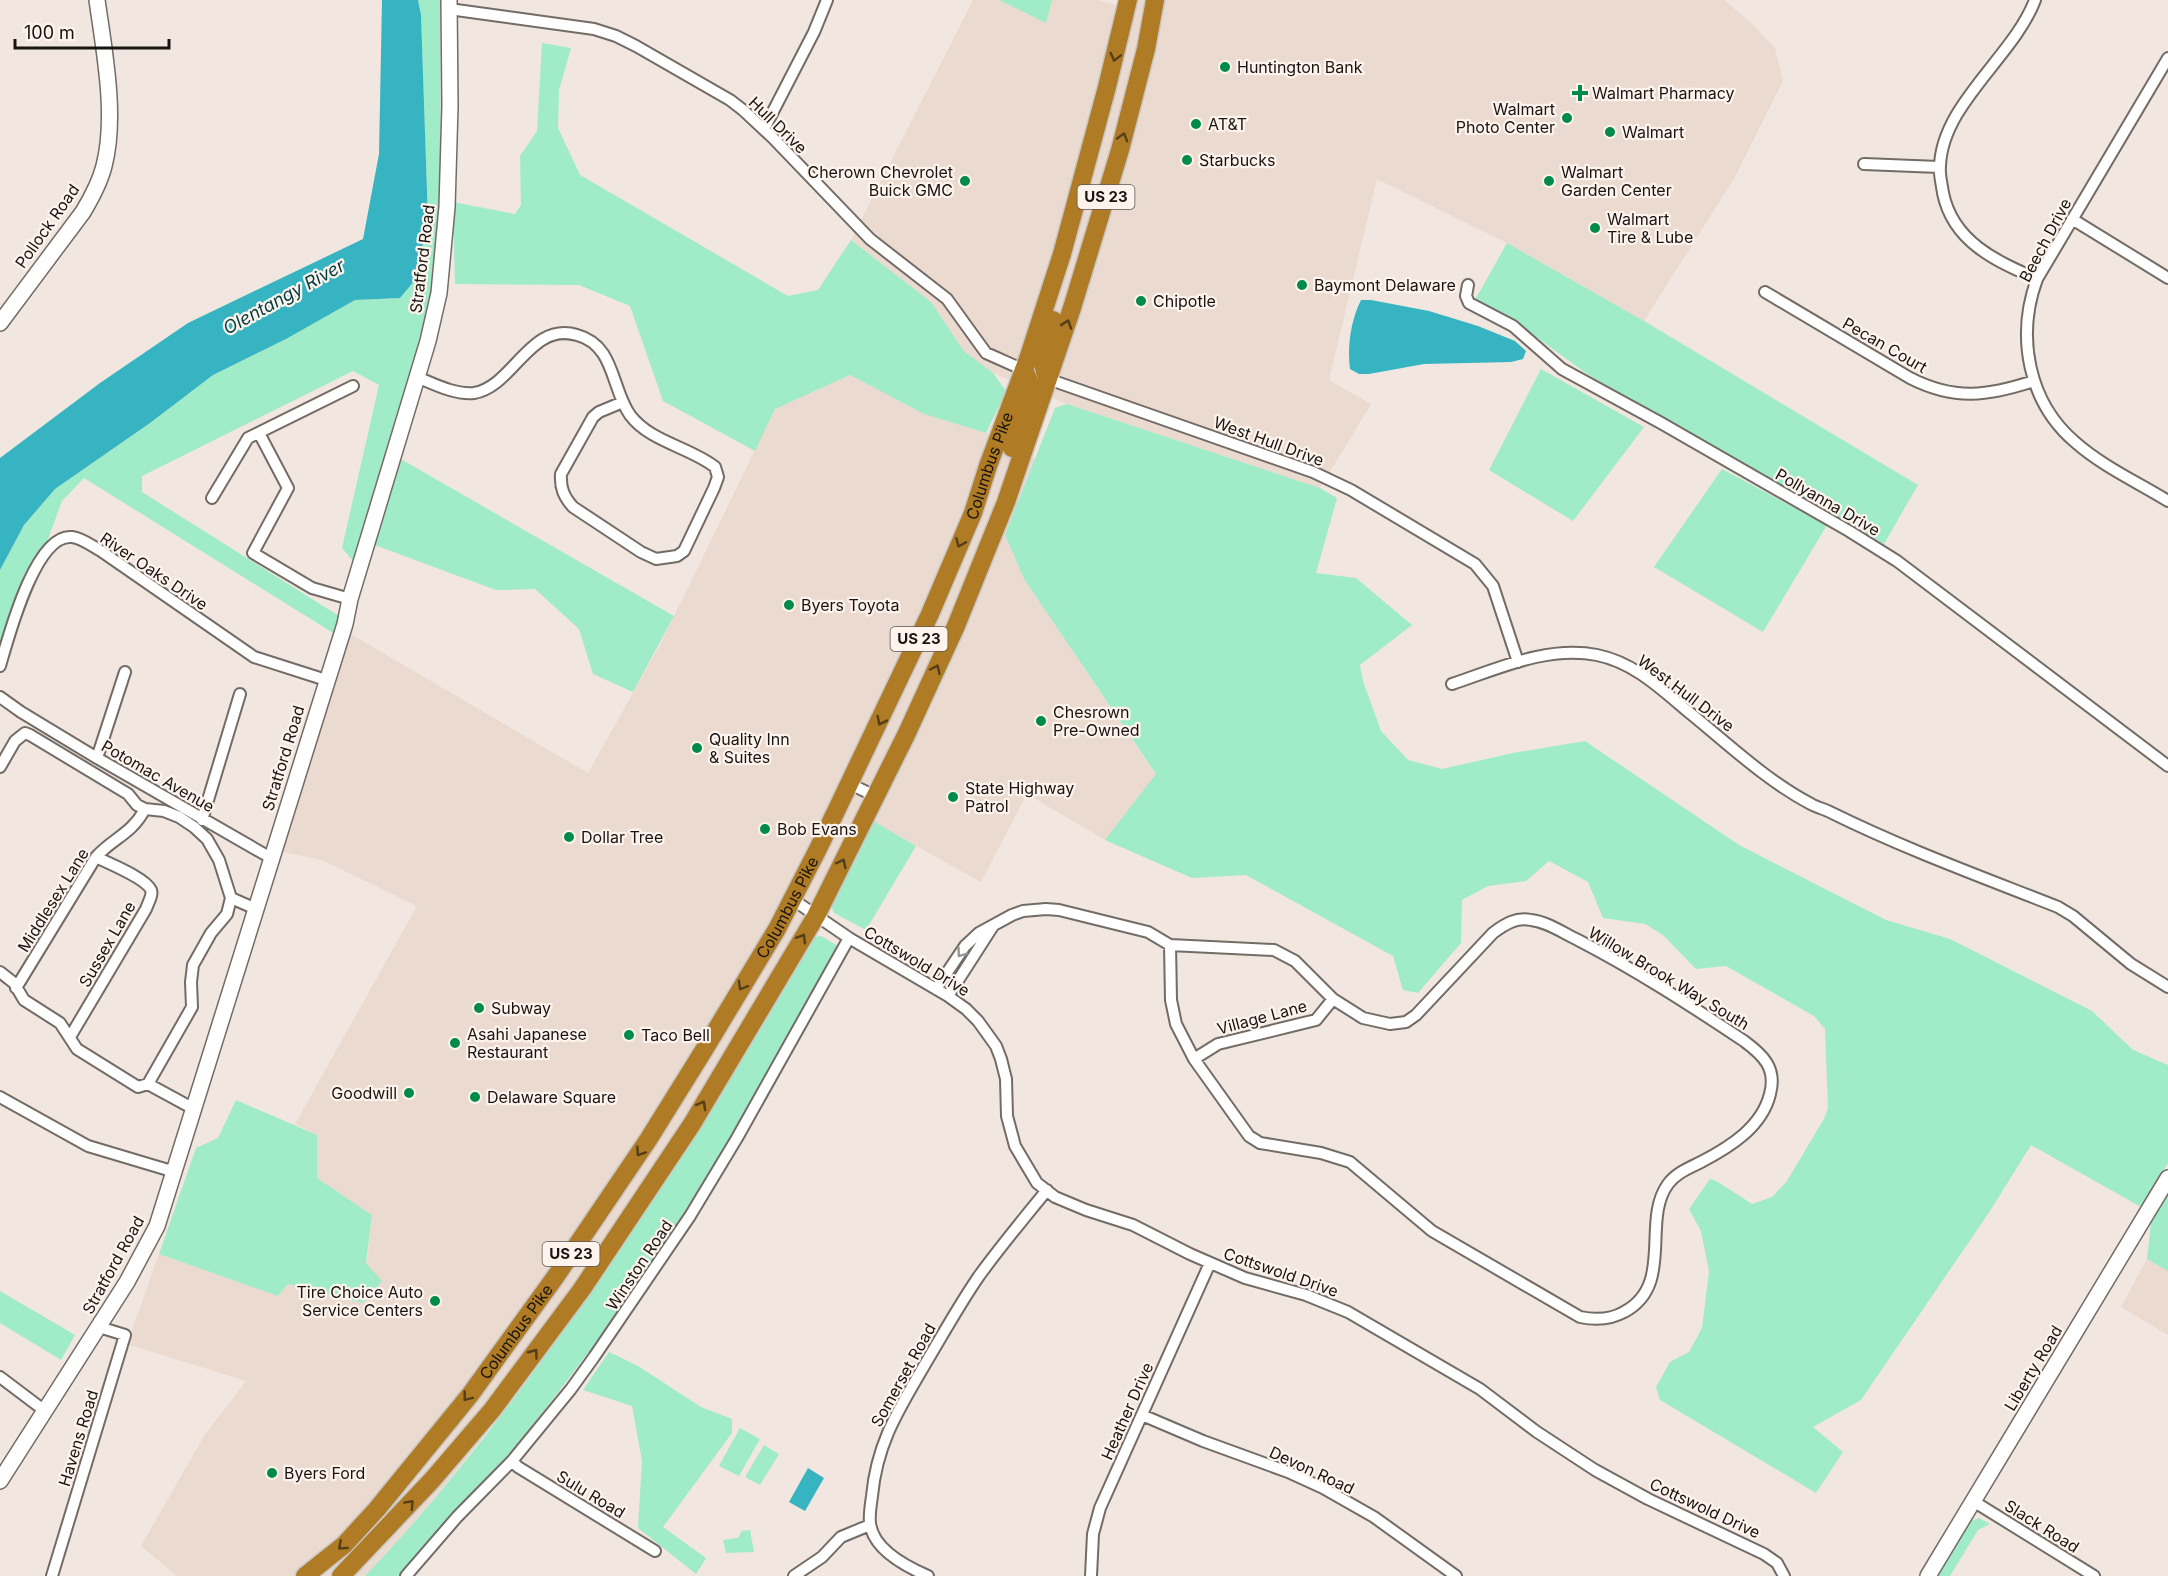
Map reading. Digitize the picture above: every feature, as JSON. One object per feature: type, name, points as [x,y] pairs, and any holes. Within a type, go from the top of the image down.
[{"type":"highway","name":"Columbus Pike","points":[[306,1576],[344,1545],[470,1395],[556,1276],[641,1150],[777,929],[850,784],[973,513],[1024,369],[1069,230],[1128,0]]},
{"type":"highway","name":"Columbus Pike","points":[[341,1576],[432,1480],[492,1410],[582,1289],[692,1124],[816,916],[956,626],[1006,502],[1072,308],[1120,150],[1146,49],[1155,0]]},
{"type":"highway","points":[[1048,379],[1043,368],[1042,357],[1074,246],[1069,230]]},
{"type":"highway","points":[[1006,502],[1000,490],[1001,483],[1029,391],[1029,381],[1024,369]]},
{"type":"street","name":"Pollock Road","points":[[0,323],[83,212],[103,171],[108,145],[109,98],[97,0]]},
{"type":"street","points":[[764,129],[814,32],[827,0]]},
{"type":"street","points":[[2035,0],[2024,23],[1952,122],[1943,142],[1939,167],[1944,197],[1950,213],[1969,241],[1994,260],[2037,279]]},
{"type":"street","name":"Hull Drive","points":[[449,4],[580,26],[616,36],[730,100],[764,129],[870,239],[947,299],[986,353],[1024,369]]},
{"type":"street","name":"Stratford Road","points":[[0,1481],[128,1282],[157,1226],[345,624],[350,599],[436,310],[446,228],[450,106],[449,4]]},
{"type":"street","name":"Beech Drive","points":[[2168,58],[2164,74],[2072,219],[2037,279],[2028,310],[2026,328],[2026,346],[2034,381],[2050,414],[2074,442],[2168,501]]},
{"type":"street","points":[[1864,164],[1939,167]]},
{"type":"street","points":[[2072,219],[2168,278]]},
{"type":"street","name":"Pollyanna Drive","points":[[1468,285],[1466,296],[1469,303],[1513,327],[1562,369],[1720,457],[1897,561],[2168,766]]},
{"type":"street","name":"Pecan Court","points":[[1765,292],[1910,378],[1936,389],[1954,393],[1988,394],[2034,381]]},
{"type":"street","points":[[417,377],[459,392],[474,393],[498,380],[536,343],[569,333],[579,335],[596,344],[602,351],[623,402],[632,417],[641,426],[715,466],[718,477],[714,488],[684,550],[677,556],[656,559],[648,555],[573,507],[565,498],[561,474],[593,417],[623,402]]},
{"type":"street","name":"West Hull Drive","points":[[1048,379],[1313,472],[1351,490],[1475,564],[1493,586],[1518,662],[1577,652],[1605,657],[1631,668],[1653,682],[1764,773],[1812,805],[1898,845],[2058,907],[2073,916],[2131,964],[2168,987]]},
{"type":"street","points":[[212,498],[248,438],[353,386]]},
{"type":"street","points":[[259,433],[288,488],[253,553],[312,588],[350,599]]},
{"type":"street","name":"River Oaks Drive","points":[[0,666],[24,589],[53,544],[71,537],[84,541],[101,551],[254,657],[326,680]]},
{"type":"street","points":[[1452,684],[1518,662]]},
{"type":"street","points":[[97,758],[125,672]]},
{"type":"street","points":[[202,820],[240,694]]},
{"type":"street","name":"Potomac Avenue","points":[[0,697],[97,758],[271,858]]},
{"type":"street","points":[[0,767],[15,741],[25,734],[43,741],[128,794],[137,805],[164,811],[194,827],[207,839],[221,867],[231,898],[227,914],[211,933],[193,965],[192,1007],[148,1084],[138,1087],[77,1049],[60,1023],[24,1000],[0,972]]},
{"type":"street","points":[[850,784],[875,796]]},
{"type":"street","name":"Middlesex Lane","points":[[16,988],[96,857],[106,846],[132,829],[145,808]]},
{"type":"street","name":"Sussex Lane","points":[[70,1037],[146,909],[152,893],[142,881],[96,857]]},
{"type":"street","points":[[231,898],[256,909]]},
{"type":"street","name":"Cottswold Drive","points":[[792,899],[849,938],[948,996],[978,1021],[996,1046],[1006,1079],[1007,1116],[1015,1146],[1037,1183],[1056,1197],[1152,1234],[1245,1278],[1316,1299],[1357,1317],[1480,1389],[1537,1432],[1594,1470],[1764,1554],[1777,1563],[1784,1576]]},
{"type":"street","points":[[936,989],[972,939],[994,924],[1023,911],[1059,910],[1148,932],[1170,945],[1171,1000],[1185,1044],[1194,1059]]},
{"type":"street","name":"Willow Brook Way South","points":[[1170,945],[1263,948],[1280,952],[1295,961],[1333,999],[1354,1013],[1373,1021],[1390,1024],[1406,1022],[1416,1015],[1493,933],[1505,924],[1515,920],[1529,919],[1542,922],[1611,957],[1744,1041],[1763,1055],[1770,1071],[1772,1088],[1767,1106],[1754,1125],[1742,1136],[1705,1160],[1684,1170],[1668,1184],[1659,1205],[1652,1277],[1644,1296],[1631,1308],[1606,1319],[1580,1317],[1444,1239],[1420,1222],[1365,1172],[1350,1162],[1321,1153],[1260,1143],[1255,1140],[1245,1131],[1194,1059]]},
{"type":"street","points":[[948,996],[994,924]]},
{"type":"street","name":"Winston Road","points":[[406,1576],[457,1516],[512,1461],[571,1389],[690,1216],[737,1138],[849,938]]},
{"type":"street","name":"Village Lane","points":[[1194,1059],[1218,1044],[1316,1020],[1333,999]]},
{"type":"street","points":[[148,1084],[194,1109]]},
{"type":"street","points":[[0,1097],[88,1146],[175,1172]]},
{"type":"street","name":"Liberty Road","points":[[1928,1576],[2168,1178]]},
{"type":"street","name":"Somerset Road","points":[[870,1525],[876,1465],[890,1426],[978,1278],[1047,1190]]},
{"type":"street","name":"Heather Drive","points":[[1091,1576],[1096,1519],[1210,1263]]},
{"type":"street","name":"Havens Road","points":[[52,1576],[125,1335],[99,1327]]},
{"type":"street","points":[[0,1377],[45,1411]]},
{"type":"street","name":"Devon Road","points":[[1142,1415],[1323,1488],[1374,1517],[1456,1576]]},
{"type":"street","name":"Sulu Road","points":[[512,1461],[538,1480],[655,1551]]},
{"type":"street","name":"Slack Road","points":[[1973,1501],[2094,1576]]},
{"type":"street","points":[[795,1576],[822,1557],[841,1537],[870,1525],[877,1539],[889,1554],[900,1563],[928,1576]]},
{"type":"shaded area","points":[[973,0],[999,0],[1046,23],[1052,0],[1097,0],[1118,5],[1120,0],[1724,0],[1775,48],[1783,81],[1735,177],[1644,321],[1507,243],[1377,179],[1329,380],[1371,404],[1320,488],[1067,404],[993,373],[964,351],[931,302],[851,240]]},
{"type":"shaded area","points":[[850,375],[924,414],[986,433],[1036,459],[1005,535],[1024,579],[1156,775],[1105,840],[1027,794],[981,882],[873,822],[831,906],[781,997],[693,1141],[556,1343],[457,1471],[394,1546],[365,1576],[177,1576],[141,1546],[204,1436],[246,1381],[127,1344],[159,1254],[278,1296],[288,1284],[363,1303],[372,1215],[317,1178],[317,1135],[295,1124],[417,906],[322,860],[279,851],[347,632],[588,773],[661,643],[775,409]]},
{"type":"shaded area","points":[[2147,1259],[2168,1271],[2168,1335],[2121,1307]]},
{"type":"green space","points":[[418,0],[440,0],[441,199],[431,291],[419,353],[354,562],[342,548],[379,385],[353,371],[142,476],[142,492],[339,616],[335,634],[84,478],[62,501],[47,542],[25,577],[0,650],[0,570],[24,525],[55,489],[150,423],[213,375],[286,339],[355,300],[400,298],[415,280],[428,221],[421,15]]},
{"type":"green space","points":[[999,0],[1052,0],[1046,23]]},
{"type":"green space","points":[[542,43],[571,48],[559,90],[558,128],[580,175],[788,296],[818,290],[851,240],[931,302],[964,351],[993,373],[1006,391],[986,433],[924,414],[850,375],[775,409],[755,451],[663,401],[630,306],[579,285],[455,284],[453,202],[515,214],[521,205],[520,156],[537,131]]},
{"type":"green space","points":[[1507,243],[1644,321],[1918,485],[1884,544],[1590,376],[1528,331],[1475,300]]},
{"type":"green space","points":[[1541,369],[1644,427],[1573,521],[1489,470]]},
{"type":"green space","points":[[1067,404],[1320,488],[1337,498],[1316,573],[1356,578],[1412,625],[1360,665],[1363,681],[1381,731],[1408,760],[1442,769],[1513,753],[1585,741],[1739,845],[1886,920],[1950,939],[2092,1011],[2133,1050],[2168,1065],[2168,1163],[2141,1207],[2031,1145],[1990,1211],[1861,1400],[1813,1427],[1843,1452],[1816,1493],[1660,1400],[1656,1387],[1670,1362],[1689,1352],[1702,1328],[1709,1271],[1701,1231],[1689,1209],[1710,1179],[1752,1204],[1772,1197],[1787,1181],[1828,1108],[1825,1029],[1814,1016],[1726,966],[1696,969],[1663,935],[1645,924],[1603,918],[1588,882],[1549,861],[1526,881],[1488,886],[1462,900],[1461,943],[1418,993],[1403,990],[1393,956],[1246,875],[1192,878],[1105,840],[1156,774],[1024,579],[1005,535],[1055,408]]},
{"type":"green space","points":[[399,458],[674,616],[633,692],[593,674],[579,629],[535,589],[496,590],[372,544]]},
{"type":"green space","points":[[1722,469],[1827,525],[1763,632],[1654,567]]},
{"type":"green space","points":[[873,821],[916,846],[866,930],[834,913],[831,906]]},
{"type":"green space","points":[[821,936],[838,946],[720,1156],[657,1254],[594,1345],[524,1437],[398,1576],[365,1576],[434,1500],[559,1336],[695,1136],[814,937]]},
{"type":"green space","points":[[236,1100],[317,1135],[317,1178],[372,1215],[366,1263],[382,1281],[363,1303],[288,1284],[278,1296],[159,1254],[196,1148],[218,1138]]},
{"type":"green space","points":[[2168,1188],[2168,1271],[2147,1259],[2152,1213]]},
{"type":"green space","points":[[0,1291],[75,1335],[61,1360],[0,1323]]},
{"type":"green space","points":[[609,1352],[638,1366],[701,1407],[732,1419],[732,1433],[663,1527],[706,1558],[696,1574],[638,1528],[642,1461],[632,1406],[583,1390]]},
{"type":"green space","points":[[740,1428],[760,1439],[739,1476],[719,1466]]},
{"type":"green space","points":[[764,1445],[779,1454],[760,1485],[745,1477]]},
{"type":"green space","points":[[1979,1518],[1990,1524],[1978,1530],[1950,1576],[1935,1576],[1967,1523]]},
{"type":"green space","points":[[750,1530],[754,1552],[726,1553],[723,1540],[738,1538],[742,1531]]},
{"type":"water","name":"Olentangy River","points":[[382,0],[418,0],[421,15],[428,221],[415,280],[400,298],[355,300],[286,339],[213,375],[150,423],[55,489],[24,525],[0,570],[0,458],[100,383],[188,323],[363,239],[379,154]]},
{"type":"water","points":[[1361,300],[1429,311],[1478,326],[1515,341],[1526,351],[1523,359],[1511,362],[1424,364],[1359,374],[1350,369],[1349,351],[1352,325]]},
{"type":"water","points":[[808,1468],[824,1478],[805,1511],[789,1502]]},
{"type":"place","name":"Huntington Bank","points":[[1225,67]]},
{"type":"place","name":"Walmart Pharmacy","points":[[1580,93]]},
{"type":"place","name":"Walmart Photo Center","points":[[1567,118]]},
{"type":"place","name":"AT&T","points":[[1196,124]]},
{"type":"place","name":"Walmart","points":[[1610,132]]},
{"type":"place","name":"Starbucks","points":[[1187,160]]},
{"type":"place","name":"Cherown Chevrolet Buick GMC","points":[[965,181]]},
{"type":"place","name":"Walmart Garden Center","points":[[1549,181]]},
{"type":"place","name":"Walmart Tire & Lube","points":[[1595,228]]},
{"type":"place","name":"Baymont Delaware","points":[[1302,285]]},
{"type":"place","name":"Chipotle","points":[[1141,301]]},
{"type":"place","name":"Byers Toyota","points":[[789,605]]},
{"type":"place","name":"Chesrown Pre-Owned","points":[[1041,721]]},
{"type":"place","name":"Quality Inn & Suites","points":[[697,748]]},
{"type":"place","name":"State Highway Patrol","points":[[953,797]]},
{"type":"place","name":"Bob Evans","points":[[765,829]]},
{"type":"place","name":"Dollar Tree","points":[[569,837]]},
{"type":"place","name":"Subway","points":[[479,1008]]},
{"type":"place","name":"Taco Bell","points":[[629,1035]]},
{"type":"place","name":"Asahi Japanese Restaurant","points":[[455,1043]]},
{"type":"place","name":"Goodwill","points":[[409,1093]]},
{"type":"place","name":"Delaware Square","points":[[475,1097]]},
{"type":"place","name":"Tire Choice Auto Service Centers","points":[[435,1301]]},
{"type":"place","name":"Byers Ford","points":[[272,1473]]}]
